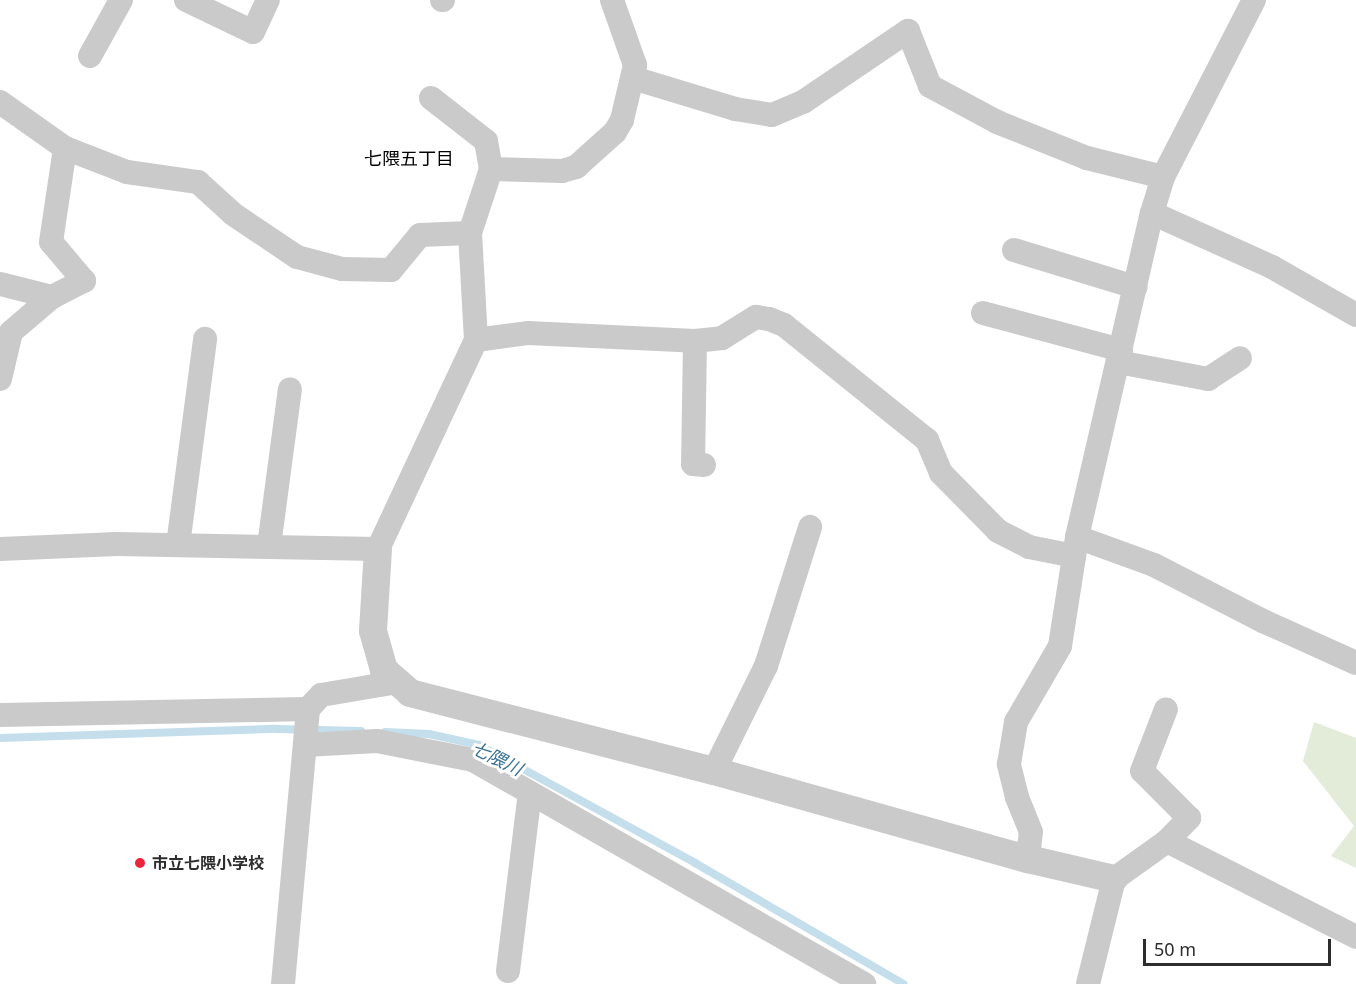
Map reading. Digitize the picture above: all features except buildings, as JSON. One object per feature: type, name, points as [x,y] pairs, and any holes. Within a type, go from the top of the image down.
[{"type":"street","points":[[90,56],[121,0]]},
{"type":"street","points":[[186,0],[253,32],[268,0]]},
{"type":"street","points":[[491,169],[562,171],[576,168],[615,132],[622,120],[635,65],[612,0]]},
{"type":"street","points":[[1028,859],[1031,832],[1017,797],[1009,764],[1016,722],[1060,646],[1076,546],[1152,213],[1163,177],[1254,0]]},
{"type":"street","points":[[633,78],[735,110],[772,115],[803,102],[908,32],[930,86],[997,122],[1087,158],[1163,177]]},
{"type":"street","points":[[431,98],[486,141],[491,169],[470,233],[476,340],[378,549],[373,631],[384,670],[410,693],[714,771],[1028,859],[1114,879]]},
{"type":"street","points":[[0,102],[65,148],[127,172],[198,182],[233,214],[297,256],[342,269],[391,270],[420,235],[470,233]]},
{"type":"street","points":[[0,379],[11,332],[52,297],[84,281],[51,242],[65,148]]},
{"type":"street","points":[[1152,213],[1272,267],[1356,315]]},
{"type":"street","points":[[1014,250],[1135,287]]},
{"type":"street","points":[[0,284],[52,297]]},
{"type":"street","points":[[983,313],[1119,356],[1208,379],[1240,358]]},
{"type":"street","points":[[476,340],[528,333],[694,341],[722,338],[756,317],[784,325],[927,440],[940,473],[998,531],[1029,547],[1076,546],[1154,565],[1263,621],[1356,663]]},
{"type":"street","points":[[178,544],[205,339]]},
{"type":"street","points":[[694,341],[693,464],[704,465]]},
{"type":"street","points":[[269,546],[290,389]]},
{"type":"street","points":[[714,771],[766,666],[810,528]]},
{"type":"street","points":[[0,549],[178,544],[378,549]]},
{"type":"street","points":[[283,984],[308,709],[321,695],[398,682]]},
{"type":"street","points":[[0,716],[308,709]]},
{"type":"street","points":[[1088,984],[1114,879],[1167,841],[1189,818],[1142,771],[1166,709]]},
{"type":"street","points":[[305,745],[377,741],[473,760],[864,984]]},
{"type":"street","points":[[507,971],[530,792]]},
{"type":"street","points":[[1167,841],[1356,937]]},
{"type":"green space","points":[[1314,722],[1356,738],[1356,868],[1331,856],[1354,826],[1303,761]]},
{"type":"waterway","name":"七隈川","points":[[0,738],[276,729],[361,731]]},
{"type":"waterway","name":"七隈川","points":[[385,732],[429,734],[479,745],[695,863],[904,984]]},
{"type":"place","name":"市立七隈小学校","points":[[140,863]]},
{"type":"district","name":"七隈五丁目","points":[[409,158]]}]
